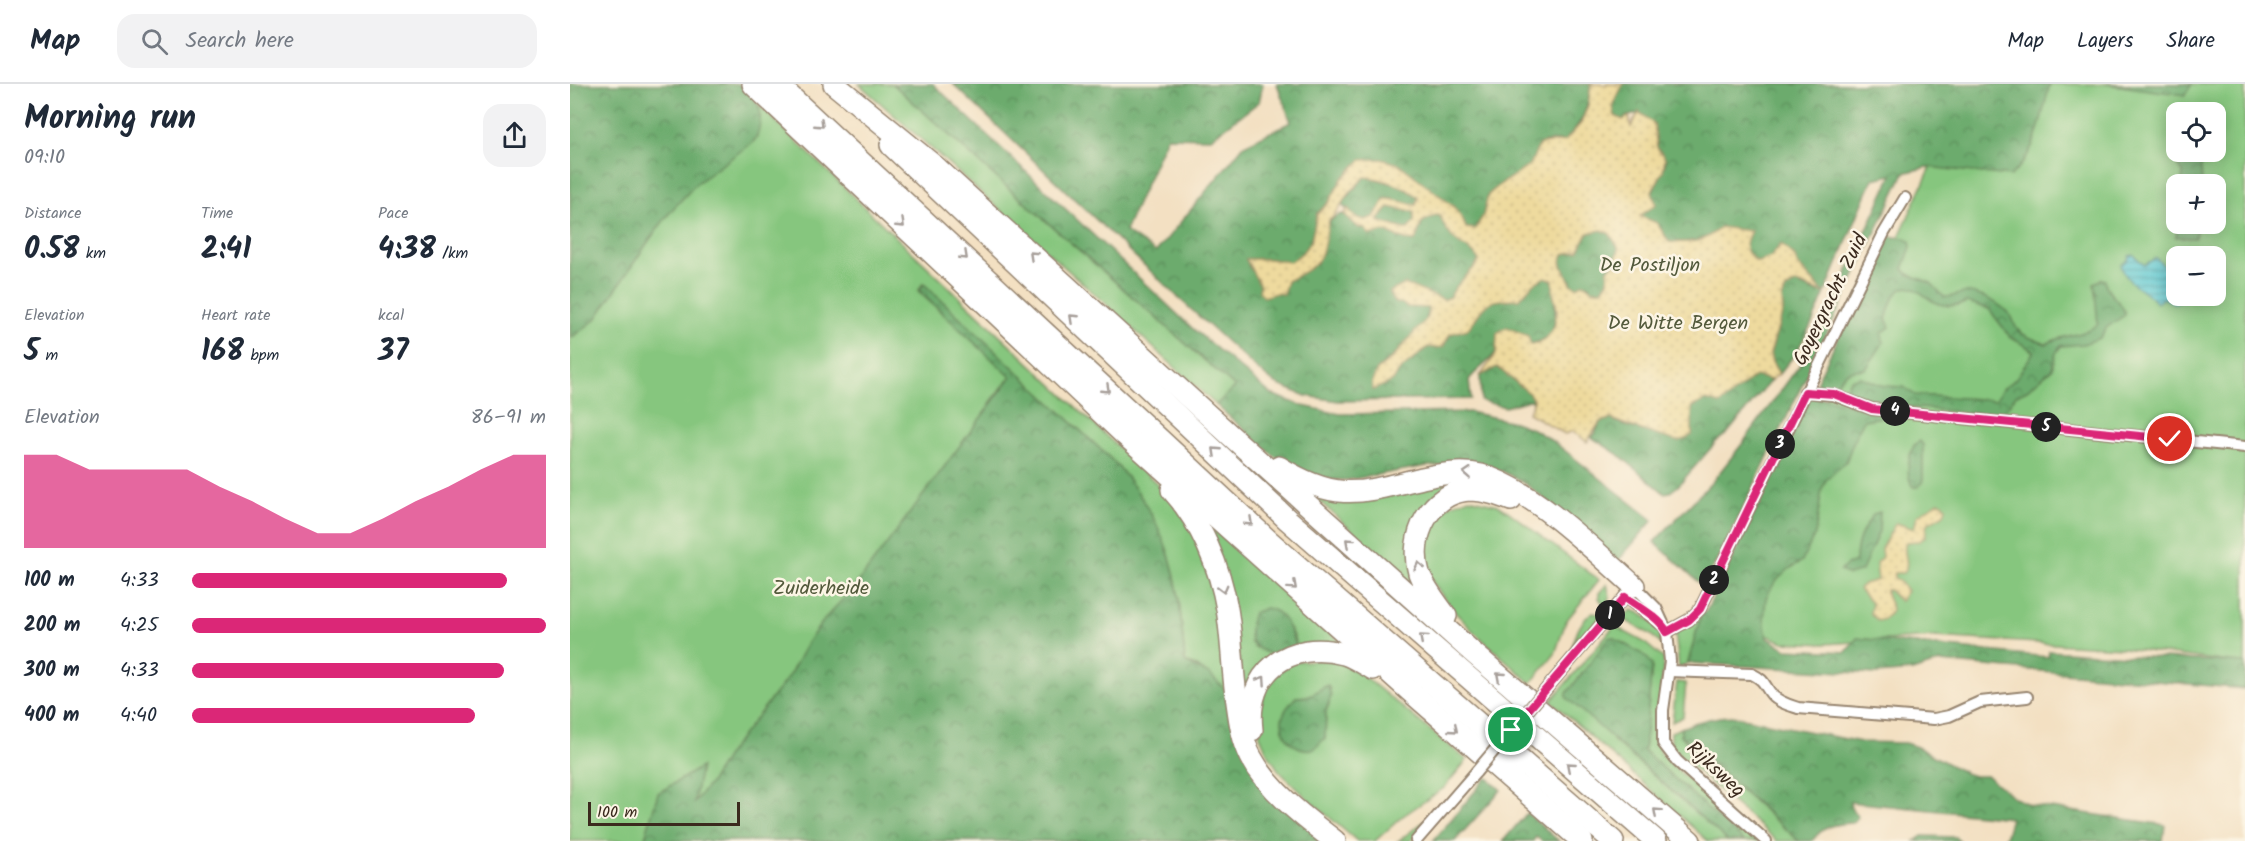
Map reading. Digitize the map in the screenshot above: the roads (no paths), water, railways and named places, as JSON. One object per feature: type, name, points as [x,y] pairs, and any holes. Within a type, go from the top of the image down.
[{"type":"highway","points":[[753,84],[1125,435],[1410,691],[1582,841]]},
{"type":"highway","points":[[777,84],[1269,541],[1613,841]]},
{"type":"highway","points":[[827,84],[978,230],[1288,520],[1656,841]]},
{"type":"highway","points":[[834,84],[947,176],[1231,436],[1471,651],[1690,841]]},
{"type":"highway","points":[[1125,435],[1138,455],[1186,508],[1214,562],[1227,611],[1240,724],[1252,759],[1279,791],[1311,823],[1335,841]]},
{"type":"highway","points":[[1231,436],[1299,479],[1326,490],[1343,493],[1365,492],[1456,472],[1479,474],[1508,485],[1554,517],[1630,592]]},
{"type":"highway","points":[[1471,651],[1425,588],[1416,554],[1418,532],[1425,517],[1438,503],[1454,493],[1471,490],[1490,492],[1511,500],[1531,513],[1606,578],[1630,592]]},
{"type":"highway","points":[[1352,841],[1316,815],[1265,762],[1252,735],[1251,706],[1254,692],[1261,679],[1281,659],[1292,654],[1317,650],[1346,654],[1410,691]]},
{"type":"street","name":"Goyergracht Zuid","points":[[1665,629],[1689,620],[1700,609],[1884,233],[1905,198]]},
{"type":"street","points":[[1805,392],[1834,394],[1872,409],[2245,447]]},
{"type":"street","points":[[1416,841],[1630,592],[1656,608],[1665,629],[1669,674],[1752,674],[1763,679],[1772,695],[1783,703],[1798,708],[1934,719],[1949,716],[1980,702],[2027,697]]},
{"type":"street","name":"Rijksweg","points":[[1669,674],[1663,710],[1663,743],[1677,761],[1766,841]]},
{"type":"water","points":[[2134,255],[2144,265],[2156,258],[2166,267],[2166,300],[2163,298],[2157,303],[2131,282],[2123,272],[2121,265],[2128,260],[2129,256]]},
{"type":"park label","name":"De Postiljon","points":[[1650,266]]},
{"type":"park label","name":"De Witte Bergen","points":[[1678,324]]},
{"type":"park label","name":"Zuiderheide","points":[[821,589]]}]
